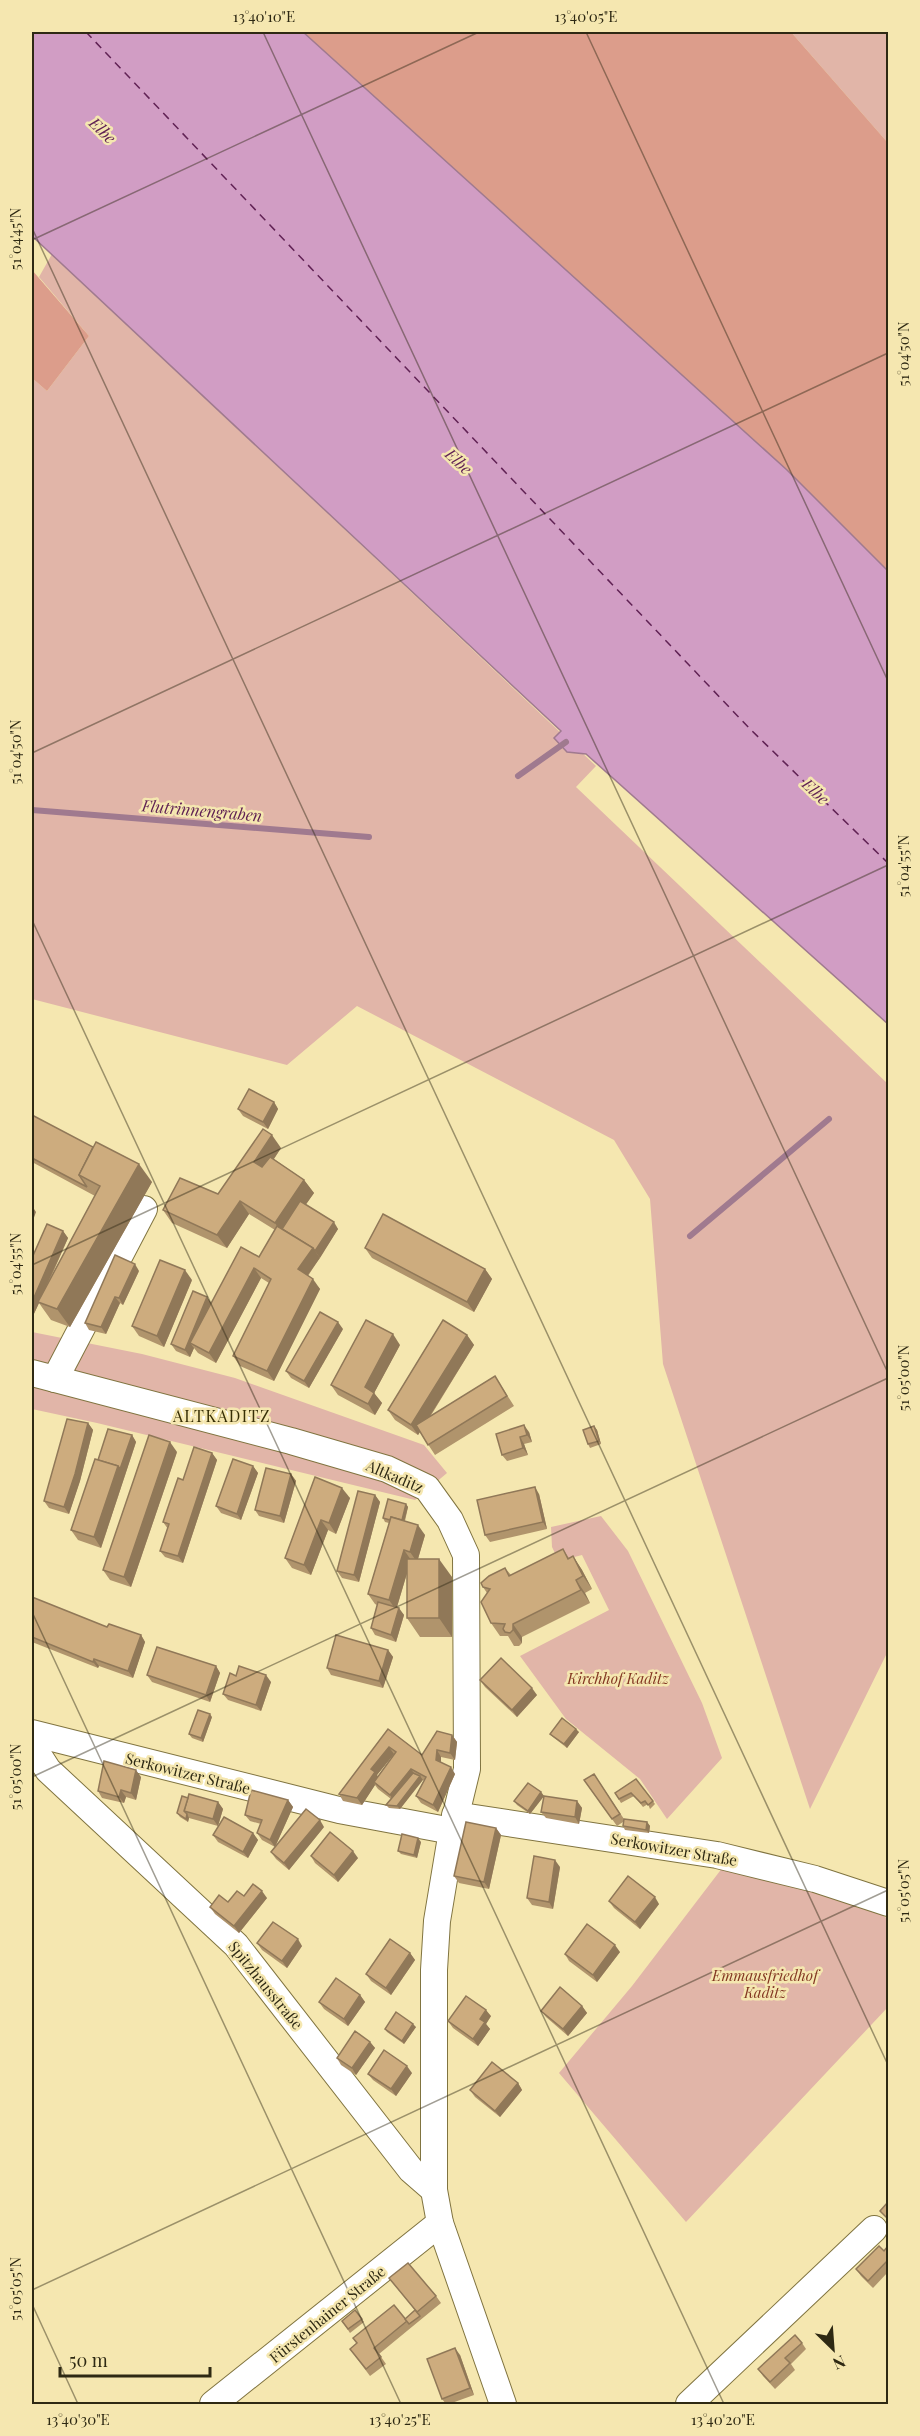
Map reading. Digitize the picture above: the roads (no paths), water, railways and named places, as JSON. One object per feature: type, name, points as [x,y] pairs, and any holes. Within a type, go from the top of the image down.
[{"type":"street","name":"Altkaditz","points":[[144,1209],[43,1376],[315,1448],[387,1469],[427,1488],[450,1520],[466,1556],[467,1769],[454,1823]]},
{"type":"street","name":"Serkowitzer Straße","points":[[32,1733],[339,1810],[717,1855],[815,1879],[888,1904]]},
{"type":"street","name":"Spitzhausstraße","points":[[32,1745],[48,1770],[236,1945],[411,2170],[434,2190]]},
{"type":"street","points":[[454,1823],[437,1921],[434,1970],[434,2190],[440,2223],[495,2402]]},
{"type":"street","name":"Fürstenhainer Straße","points":[[213,2404],[440,2223]]},
{"type":"street","points":[[689,2404],[874,2229]]},
{"type":"water","name":"Elbe","points":[[32,32],[303,32],[787,470],[888,571],[888,1024],[586,754],[567,752],[554,738],[561,731],[32,236]]},
{"type":"waterway","points":[[518,776],[566,742]]},
{"type":"waterway","name":"Flutrinnengraben","points":[[32,810],[369,837]]},
{"type":"waterway","points":[[690,1236],[829,1119]]},
{"type":"district","name":"ALTKADITZ","points":[[222,1415]]},
{"type":"park label","name":"Kirchhof Kaditz","points":[[618,1678]]},
{"type":"park label","name":"Emmausfriedhof Kaditz","points":[[765,1984]]}]
